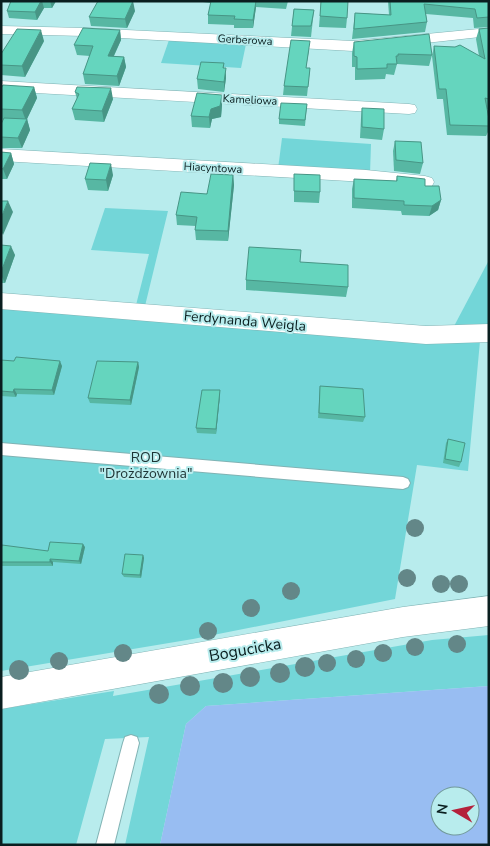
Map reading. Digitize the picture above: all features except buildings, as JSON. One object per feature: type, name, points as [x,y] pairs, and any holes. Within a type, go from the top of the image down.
[{"type":"street","name":"Gerberowa","points":[[1,30],[353,46],[489,32]]},
{"type":"street","name":"Kameliowa","points":[[1,86],[409,109]]},
{"type":"street","name":"Hiacyntowa","points":[[1,155],[366,176],[426,182]]},
{"type":"street","name":"Ferdynanda Weigla","points":[[1,301],[426,335],[489,333]]},
{"type":"street","name":"Bogucicka","points":[[1,693],[403,622],[489,611]]},
{"type":"lane","points":[[1,449],[403,483]]},
{"type":"lane","points":[[105,845],[131,743]]},
{"type":"green space","points":[[169,40],[246,44],[241,68],[161,63]]},
{"type":"green space","points":[[282,138],[371,144],[370,174],[278,169]]},
{"type":"green space","points":[[105,208],[168,211],[145,306],[136,305],[149,254],[91,250]]},
{"type":"green space","points":[[489,260],[489,328],[452,330]]},
{"type":"green space","name":"ROD \"Drożdżownia\"","points":[[1,304],[480,341],[468,471],[417,465],[395,599],[193,639],[1,671]]},
{"type":"green space","points":[[489,635],[489,686],[206,706],[186,724],[160,845],[125,845],[149,737],[105,739],[76,845],[1,845],[1,709],[114,691],[113,696],[432,640]]},
{"type":"shaded area","points":[[489,686],[489,845],[160,845],[186,724],[206,706]]}]
